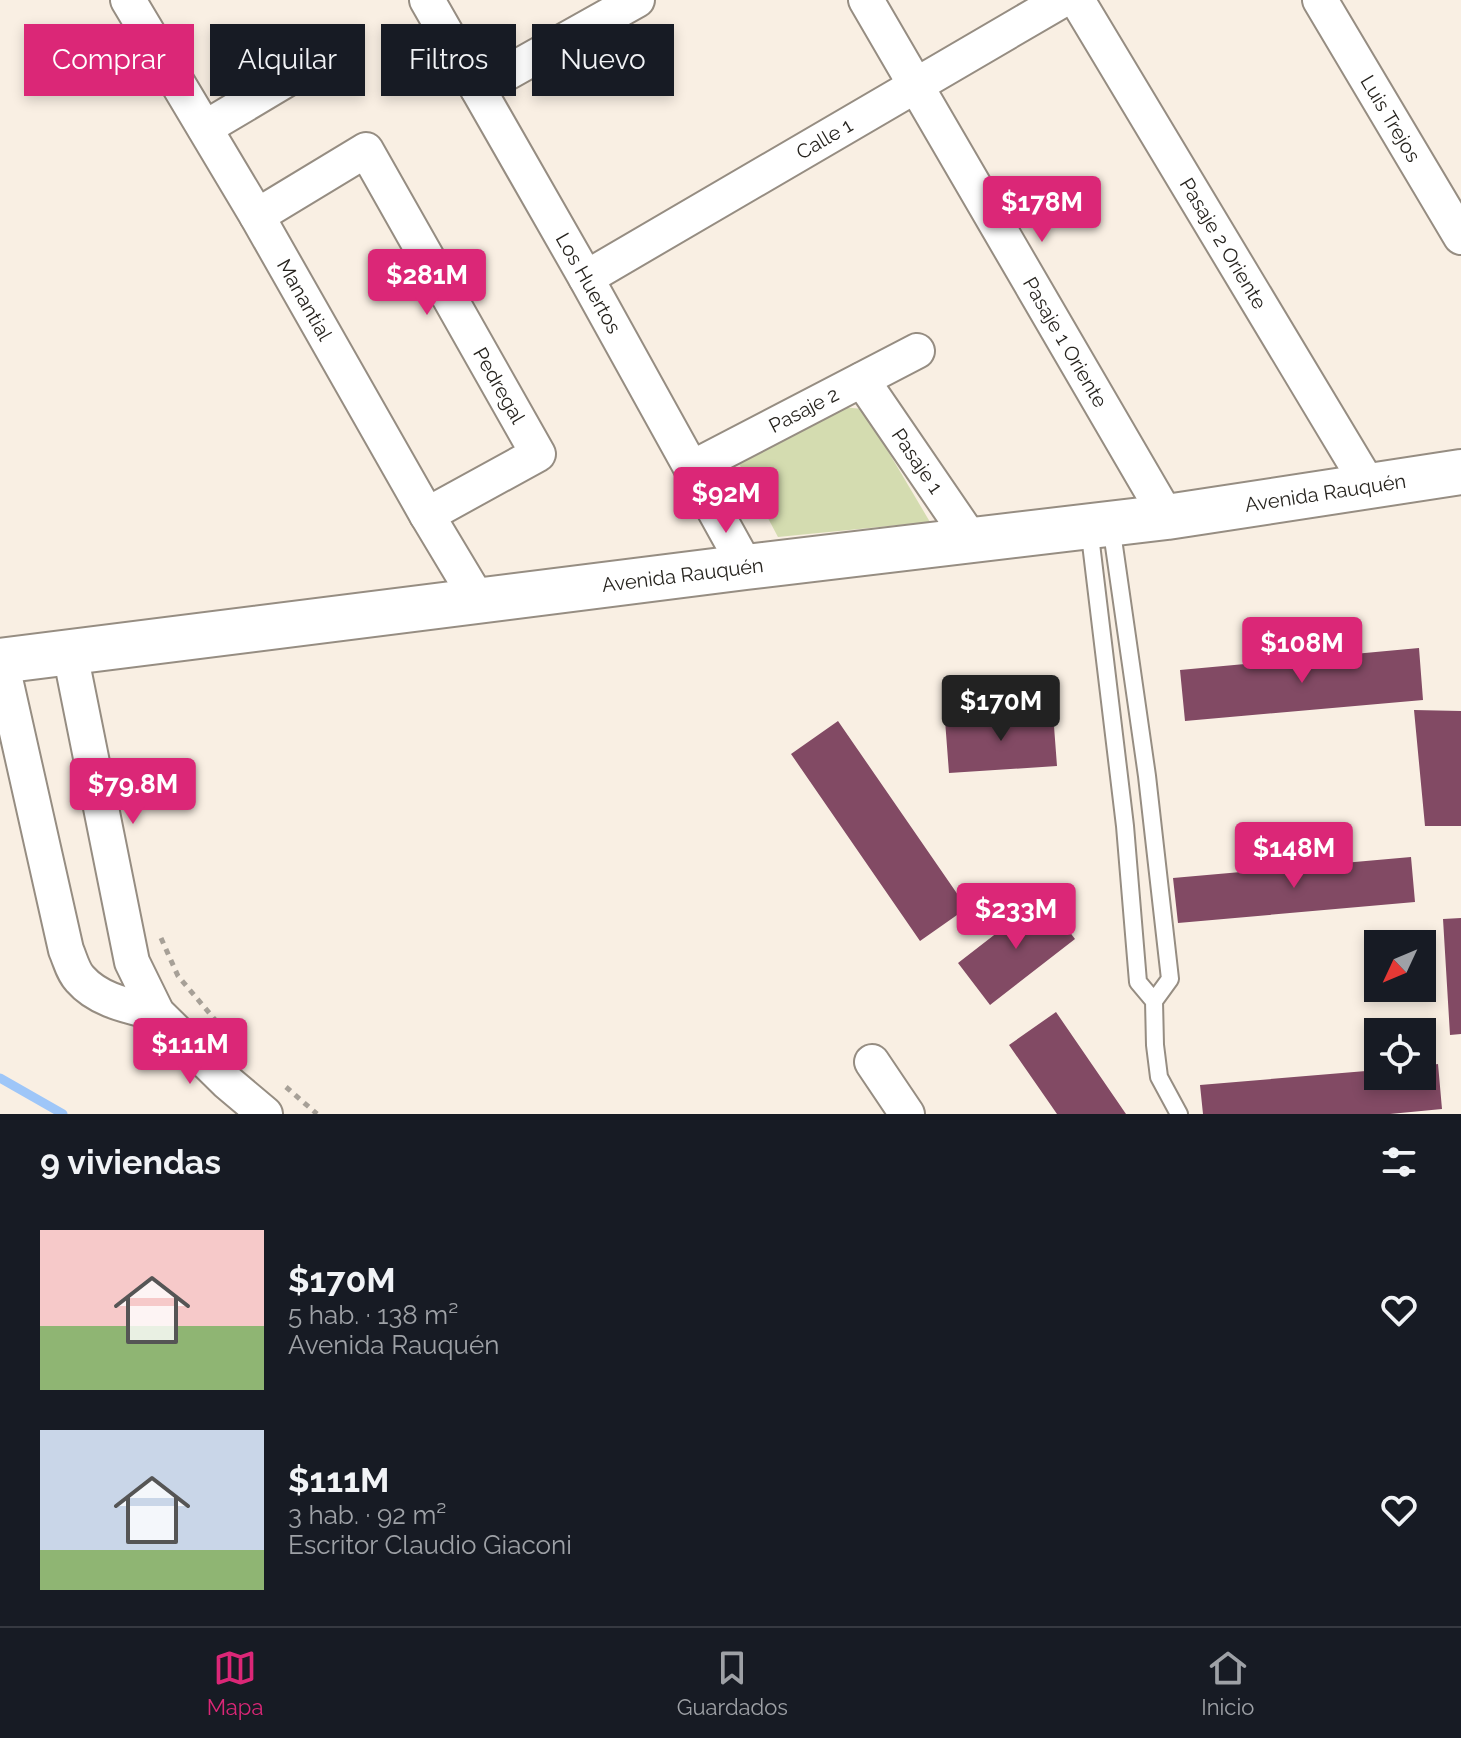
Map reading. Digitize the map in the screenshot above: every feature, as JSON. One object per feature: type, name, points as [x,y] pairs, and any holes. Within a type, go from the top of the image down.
[{"type":"main road","name":"Avenida Rauquén","points":[[1,661],[1167,517],[1461,472]]},
{"type":"street","name":"Manantial","points":[[128,0],[257,216],[478,600]]},
{"type":"street","name":"Los Huertos","points":[[427,0],[441,24]]},
{"type":"street","points":[[516,68],[637,0]]},
{"type":"street","name":"Pasaje 1 Oriente","points":[[866,0],[1167,517]]},
{"type":"street","name":"Calle 1","points":[[586,278],[1062,0]]},
{"type":"street","name":"Pasaje 2 Oriente","points":[[1077,0],[1369,486]]},
{"type":"street","name":"Luis Trejos","points":[[1320,0],[1461,237]]},
{"type":"street","points":[[205,128],[259,96]]},
{"type":"street","name":"Los Huertos","points":[[482,96],[746,567]]},
{"type":"street","name":"Pedregal","points":[[257,216],[366,150],[538,454],[427,515]]},
{"type":"street","name":"Pasaje 2","points":[[692,468],[917,351]]},
{"type":"street","name":"Pasaje 1","points":[[862,380],[972,541]]},
{"type":"street","points":[[70,653],[132,962],[157,1013],[227,1082],[265,1114]]},
{"type":"street","points":[[1,661],[66,950],[78,978],[99,995],[157,1013]]},
{"type":"street","points":[[872,1062],[907,1114]]},
{"type":"lane","points":[[1100,525],[1150,802],[1170,979],[1154,1001],[1159,1077],[1179,1114]]},
{"type":"lane","points":[[1100,525],[1138,982],[1154,1001]]},
{"type":"lane","points":[[1122,805],[1150,802]]},
{"type":"lane","points":[[1127,853],[1156,850]]},
{"type":"path","points":[[155,925],[178,976],[238,1046]]},
{"type":"path","points":[[283,1085],[317,1114]]},
{"type":"green space","points":[[842,407],[863,409],[930,522],[778,537],[736,458]]},
{"type":"building","points":[[1419,648],[1423,700],[1185,721],[1180,670]]},
{"type":"building","points":[[1414,710],[1461,711],[1461,826],[1425,826]]},
{"type":"building","points":[[1053,713],[1057,766],[949,773],[945,720]]},
{"type":"building","points":[[838,721],[967,908],[920,941],[791,754]]},
{"type":"building","points":[[1411,857],[1415,902],[1178,923],[1173,878]]},
{"type":"building","points":[[1043,897],[1075,939],[990,1005],[958,963]]},
{"type":"building","points":[[1461,918],[1461,1034],[1450,1035],[1443,919]]},
{"type":"building","points":[[1056,1012],[1126,1114],[1057,1114],[1009,1045]]},
{"type":"building","points":[[1436,1064],[1442,1109],[1390,1114],[1203,1114],[1200,1085],[1364,1071],[1364,1090],[1436,1090]]},
{"type":"waterway","points":[[0,1078],[63,1114]]}]
